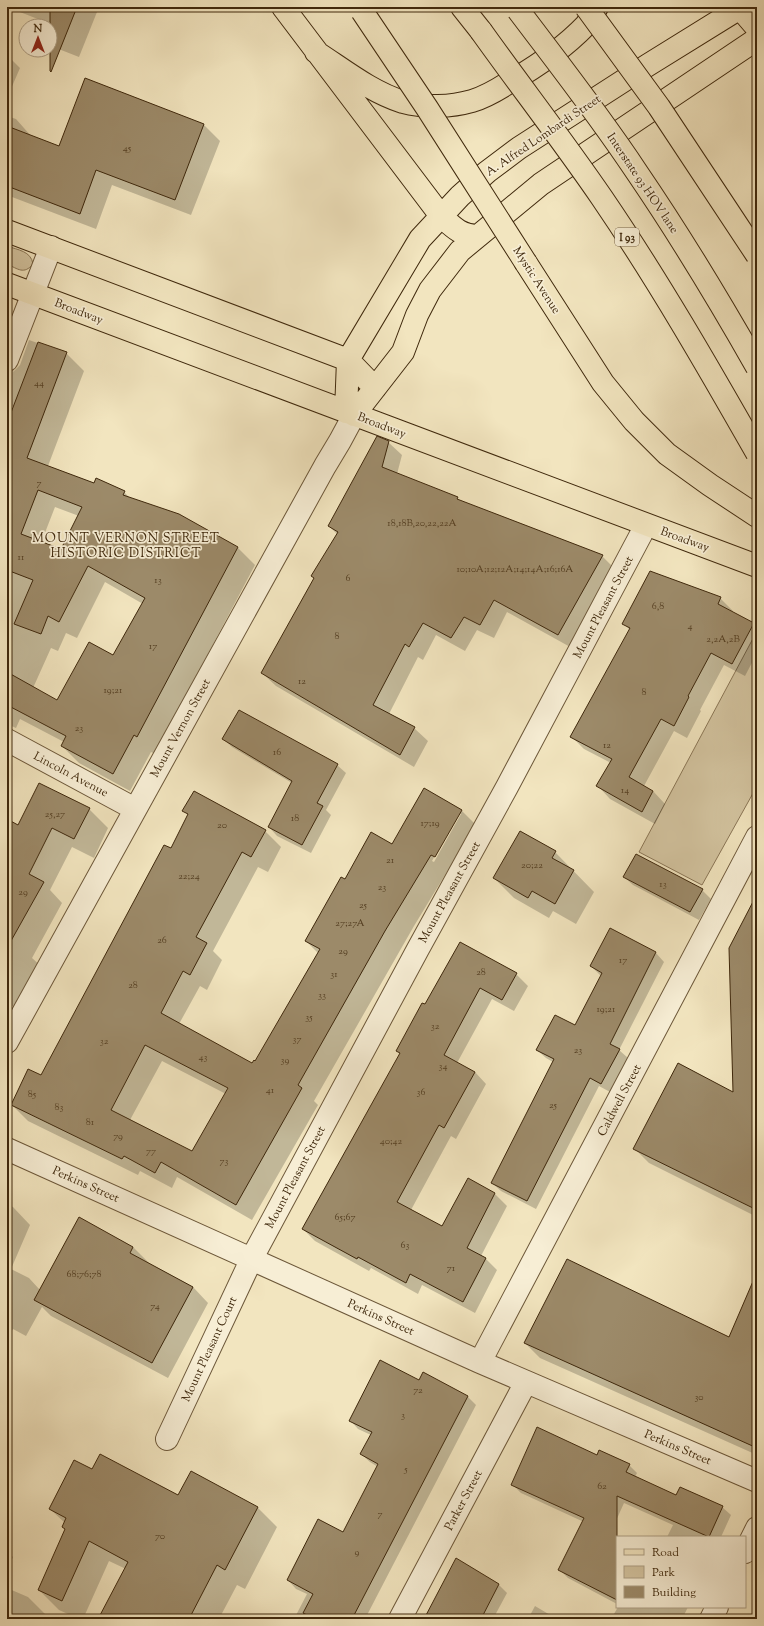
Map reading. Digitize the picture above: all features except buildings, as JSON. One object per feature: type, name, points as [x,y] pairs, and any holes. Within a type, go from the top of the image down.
[{"type":"main road","points":[[283,7],[441,216],[453,227],[466,235],[478,236]]},
{"type":"main road","name":"I 93","points":[[462,7],[602,197],[659,286],[757,453]]},
{"type":"main road","points":[[586,7],[659,107],[757,255]]},
{"type":"main road","points":[[316,52],[376,91],[404,102],[425,106],[450,106],[473,100],[497,90],[534,68],[563,47],[587,24],[596,7]]},
{"type":"main road","points":[[740,7],[757,28]]},
{"type":"main road","name":"A. Alfred Lombardi Street","points":[[350,413],[348,360],[420,239],[460,196],[487,172],[519,148],[740,7]]},
{"type":"main road","name":"Interstate 93 HOV lane","points":[[517,8],[580,91],[636,170],[695,262],[757,366]]},
{"type":"main road","name":"Mystic Avenue","points":[[360,9],[422,101],[603,383],[634,421],[667,454],[757,516]]},
{"type":"main road","points":[[350,413],[375,388],[403,352],[417,315],[430,290],[460,251],[541,184],[757,40]]},
{"type":"main road","points":[[7,231],[348,360],[375,388]]},
{"type":"main road","name":"Broadway","points":[[7,284],[757,566]]},
{"type":"street","points":[[7,360],[51,248]]},
{"type":"street","name":"Mount Vernon Street","points":[[7,1042],[324,466],[340,441],[350,413]]},
{"type":"street","name":"Mount Pleasant Street","points":[[252,1258],[507,787],[646,525]]},
{"type":"street","name":"Lincoln Avenue","points":[[7,740],[135,809]]},
{"type":"street","name":"Caldwell Street","points":[[480,1362],[757,837]]},
{"type":"street","name":"Perkins Street","points":[[7,1149],[252,1258],[480,1362],[757,1481]]},
{"type":"street","name":"Mount Pleasant Court","points":[[167,1439],[252,1258]]},
{"type":"street","name":"Parker Street","points":[[400,1619],[526,1382]]},
{"type":"street","points":[[746,1550],[757,1528]]},
{"type":"street","points":[[711,1619],[716,1608]]},
{"type":"green space","points":[[7,246],[20,250],[30,256],[33,264],[27,269],[21,270],[7,264]]},
{"type":"green space","points":[[757,631],[757,786],[702,885],[639,852]]},
{"type":"district","name":"MOUNT VERNON STREET HISTORIC DISTRICT","points":[[126,544]]}]
